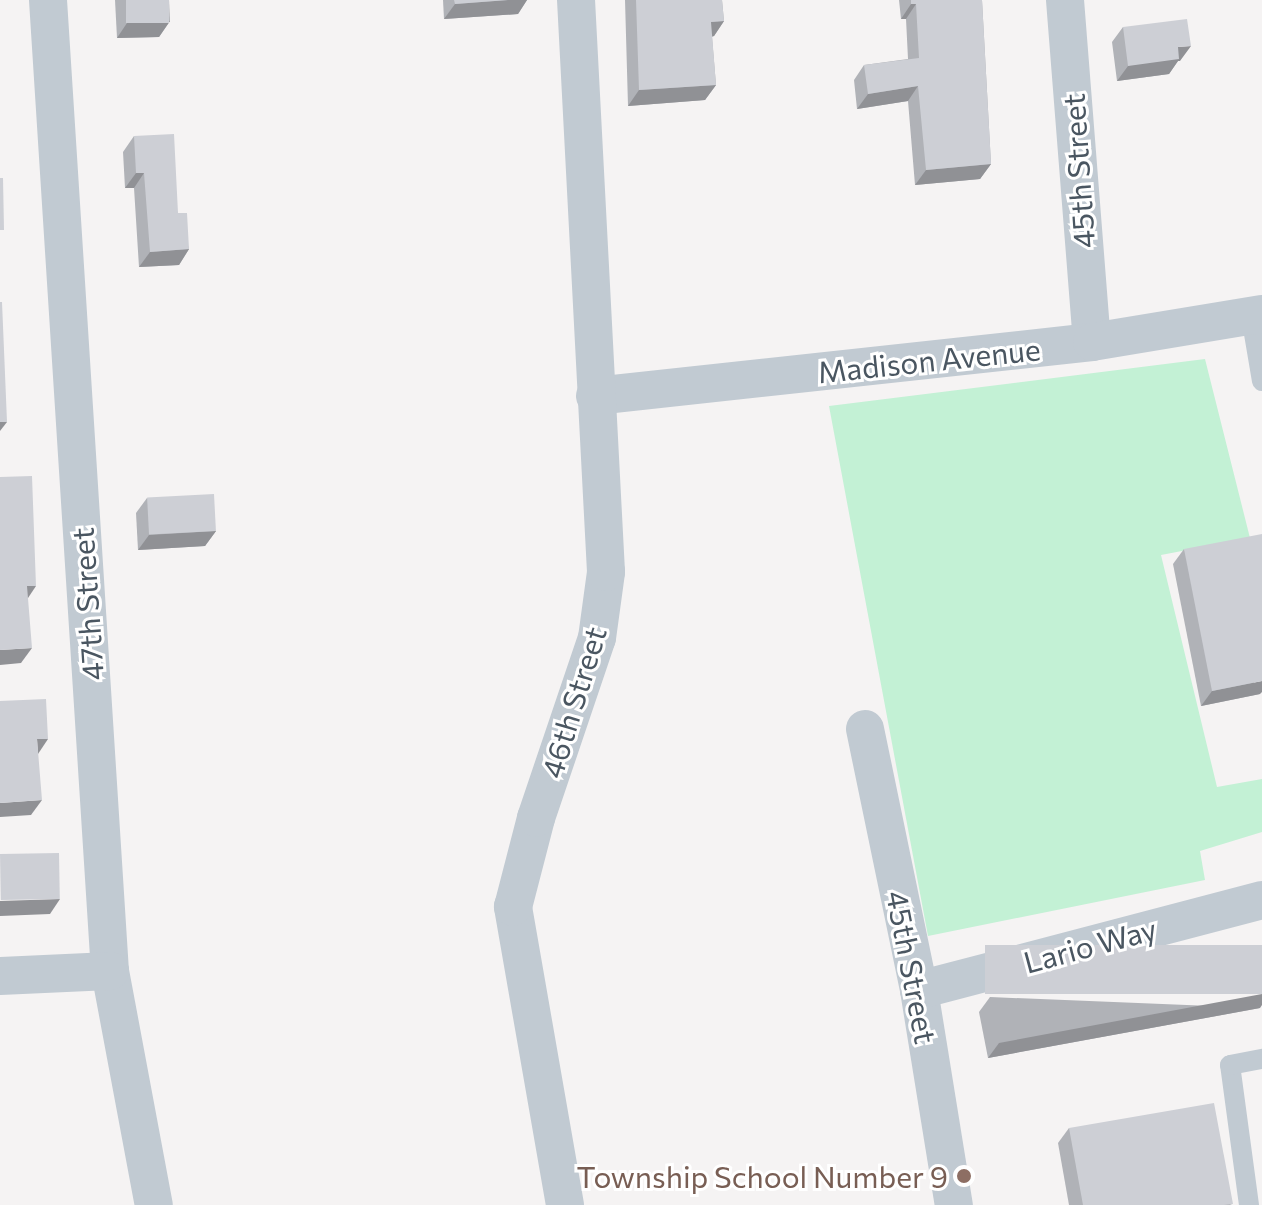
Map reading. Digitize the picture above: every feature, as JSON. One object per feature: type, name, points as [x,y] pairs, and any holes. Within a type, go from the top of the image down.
[{"type":"street","name":"47th Street","points":[[48,0],[110,971],[154,1205]]},
{"type":"street","name":"46th Street","points":[[565,1205],[513,907],[536,818],[597,638],[606,572],[576,0]]},
{"type":"street","name":"45th Street","points":[[1065,0],[1092,342]]},
{"type":"street","name":"Madison Avenue","points":[[595,396],[1092,342],[1257,315]]},
{"type":"street","name":"45th Street","points":[[865,729],[919,990],[954,1205]]},
{"type":"street","name":"Lario Way","points":[[919,990],[1262,900]]},
{"type":"street","points":[[0,976],[110,971]]},
{"type":"lane","points":[[1257,315],[1262,381]]},
{"type":"lane","points":[[1249,1205],[1230,1065],[1262,1059]]},
{"type":"green space","points":[[1205,359],[1250,538],[1161,555],[1217,787],[1262,779],[1262,832],[1200,851],[1205,880],[928,936],[829,406]]},
{"type":"building","points":[[126,0],[169,0],[169,23],[126,23]]},
{"type":"building","points":[[454,0],[508,0],[455,4]]},
{"type":"building","points":[[636,0],[722,0],[724,21],[711,22],[716,85],[639,90]]},
{"type":"building","points":[[911,0],[982,0],[991,164],[926,170],[918,86],[868,94],[864,65],[919,58],[916,4],[911,4]]},
{"type":"building","points":[[1187,19],[1191,46],[1178,47],[1179,59],[1128,66],[1123,27]]},
{"type":"building","points":[[174,134],[178,213],[187,213],[189,249],[150,252],[144,173],[136,173],[134,136]]},
{"type":"building","points":[[0,178],[3,178],[4,230],[0,230]]},
{"type":"building","points":[[2,302],[7,422],[0,422]]},
{"type":"building","points":[[32,476],[36,586],[27,586],[32,648],[0,650],[0,477]]},
{"type":"building","points":[[214,494],[216,531],[149,534],[147,498]]},
{"type":"building","points":[[1262,534],[1262,681],[1212,691],[1184,549]]},
{"type":"building","points":[[46,699],[48,739],[37,739],[42,800],[0,803],[0,701]]},
{"type":"building","points":[[59,853],[60,899],[1,900],[0,854]]},
{"type":"building","points":[[985,945],[1262,945],[1262,994],[985,994]]},
{"type":"building","points":[[1214,1103],[1233,1204],[1083,1205],[1069,1128]]},
{"type":"place","name":"Township School Number 9","points":[[964,1176]]}]
